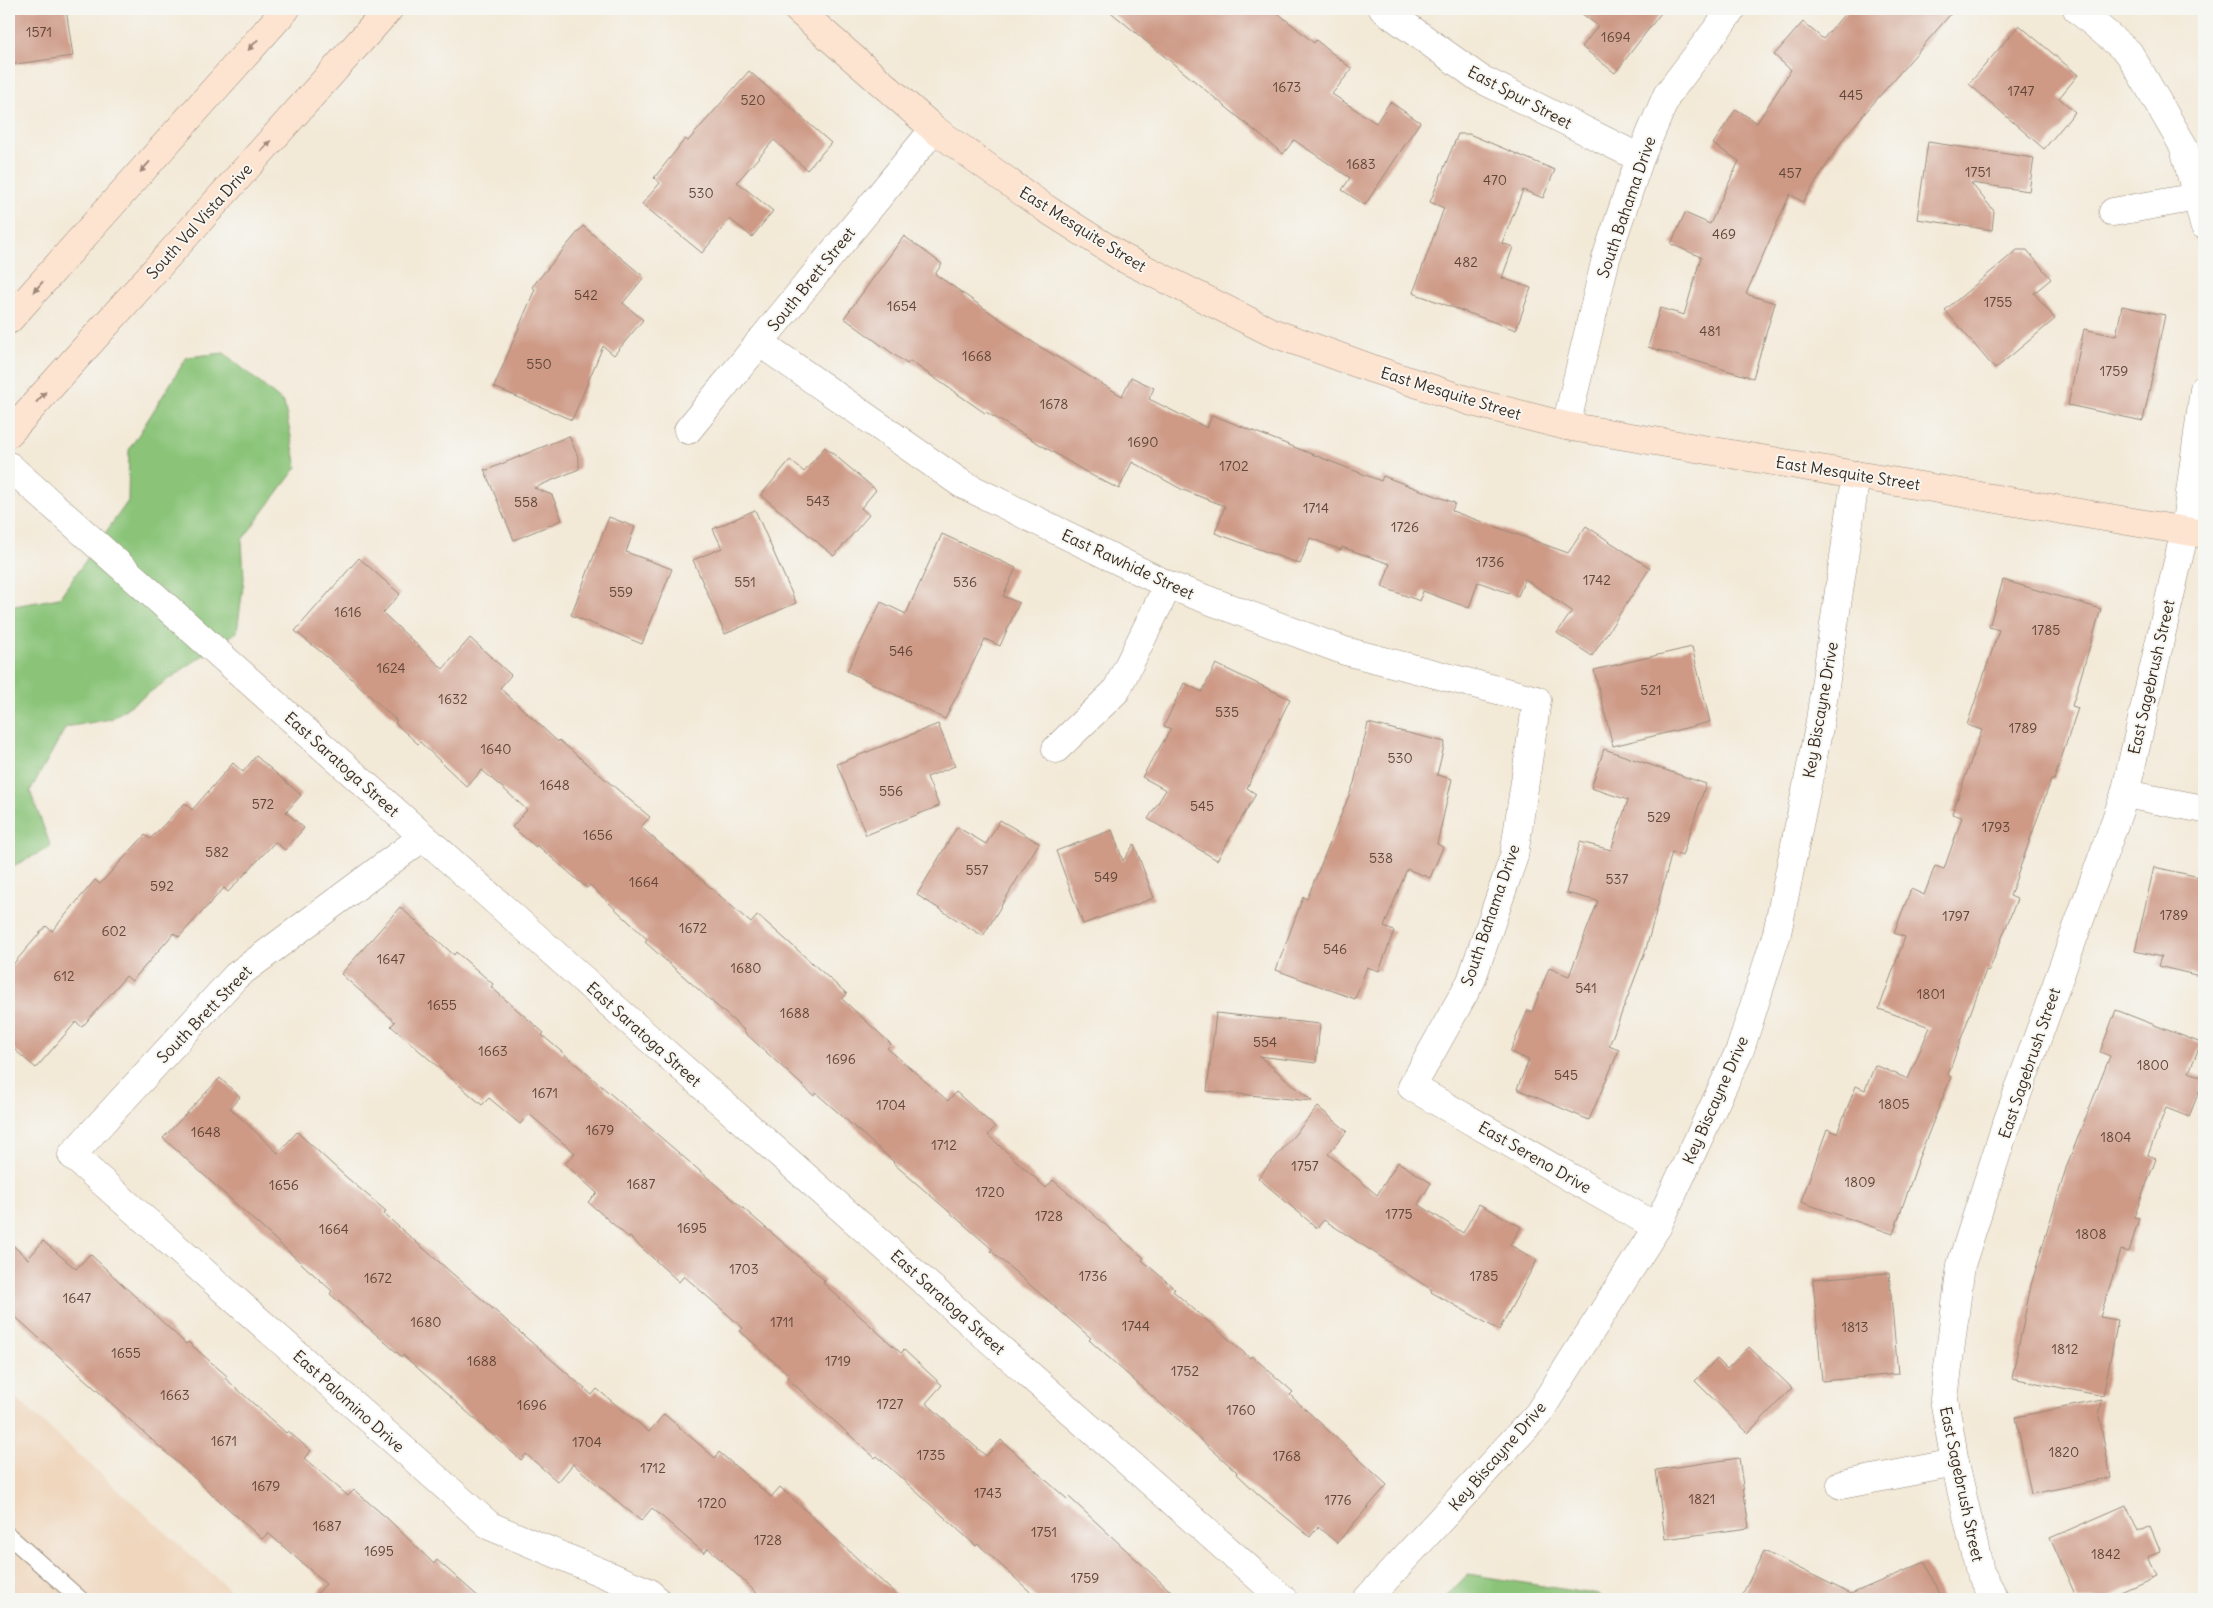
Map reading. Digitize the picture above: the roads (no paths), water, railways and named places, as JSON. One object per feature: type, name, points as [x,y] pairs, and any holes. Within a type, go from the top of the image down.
[{"type":"street","points":[[9,320],[286,9]]},
{"type":"street","name":"South Val Vista Drive","points":[[9,433],[389,9]]},
{"type":"street","name":"East Mesquite Street","points":[[797,9],[934,128],[1045,208],[1123,258],[1271,332],[1472,402],[1566,426],[2194,532]]},
{"type":"street","name":"East Spur Street","points":[[1383,9],[1479,78],[1640,158]]},
{"type":"street","name":"South Bahama Drive","points":[[1566,426],[1606,258],[1640,158],[1667,95],[1732,9]]},
{"type":"street","points":[[2077,9],[2129,53],[2184,147],[2204,224]]},
{"type":"street","name":"South Brett Street","points":[[688,430],[934,128]]},
{"type":"street","points":[[2113,212],[2197,197]]},
{"type":"street","name":"East Rawhide Street","points":[[759,342],[962,484],[1168,586],[1345,651],[1537,700]]},
{"type":"street","name":"East Sagebrush Street","points":[[1995,1599],[1980,1572],[1955,1463],[1944,1399],[1962,1265],[2008,1122],[2125,794],[2194,532],[2204,389]]},
{"type":"street","name":"East Saratoga Street","points":[[9,466],[423,837],[1283,1599]]},
{"type":"street","name":"Key Biscayne Drive","points":[[1367,1599],[1538,1414],[1657,1227],[1740,1050],[1777,933],[1819,727],[1856,475]]},
{"type":"street","points":[[1056,749],[1116,691],[1168,586]]},
{"type":"street","name":"South Bahama Drive","points":[[1412,1087],[1470,981],[1514,856],[1537,700]]},
{"type":"street","points":[[2125,794],[2204,809]]},
{"type":"street","name":"South Brett Street","points":[[72,1155],[236,976],[423,837]]},
{"type":"street","name":"East Sereno Drive","points":[[1412,1087],[1657,1227]]},
{"type":"street","name":"East Palomino Drive","points":[[72,1155],[490,1526],[648,1592],[656,1599]]},
{"type":"street","points":[[1841,1485],[1955,1463]]},
{"type":"lane","points":[[9,1536],[80,1599]]}]
